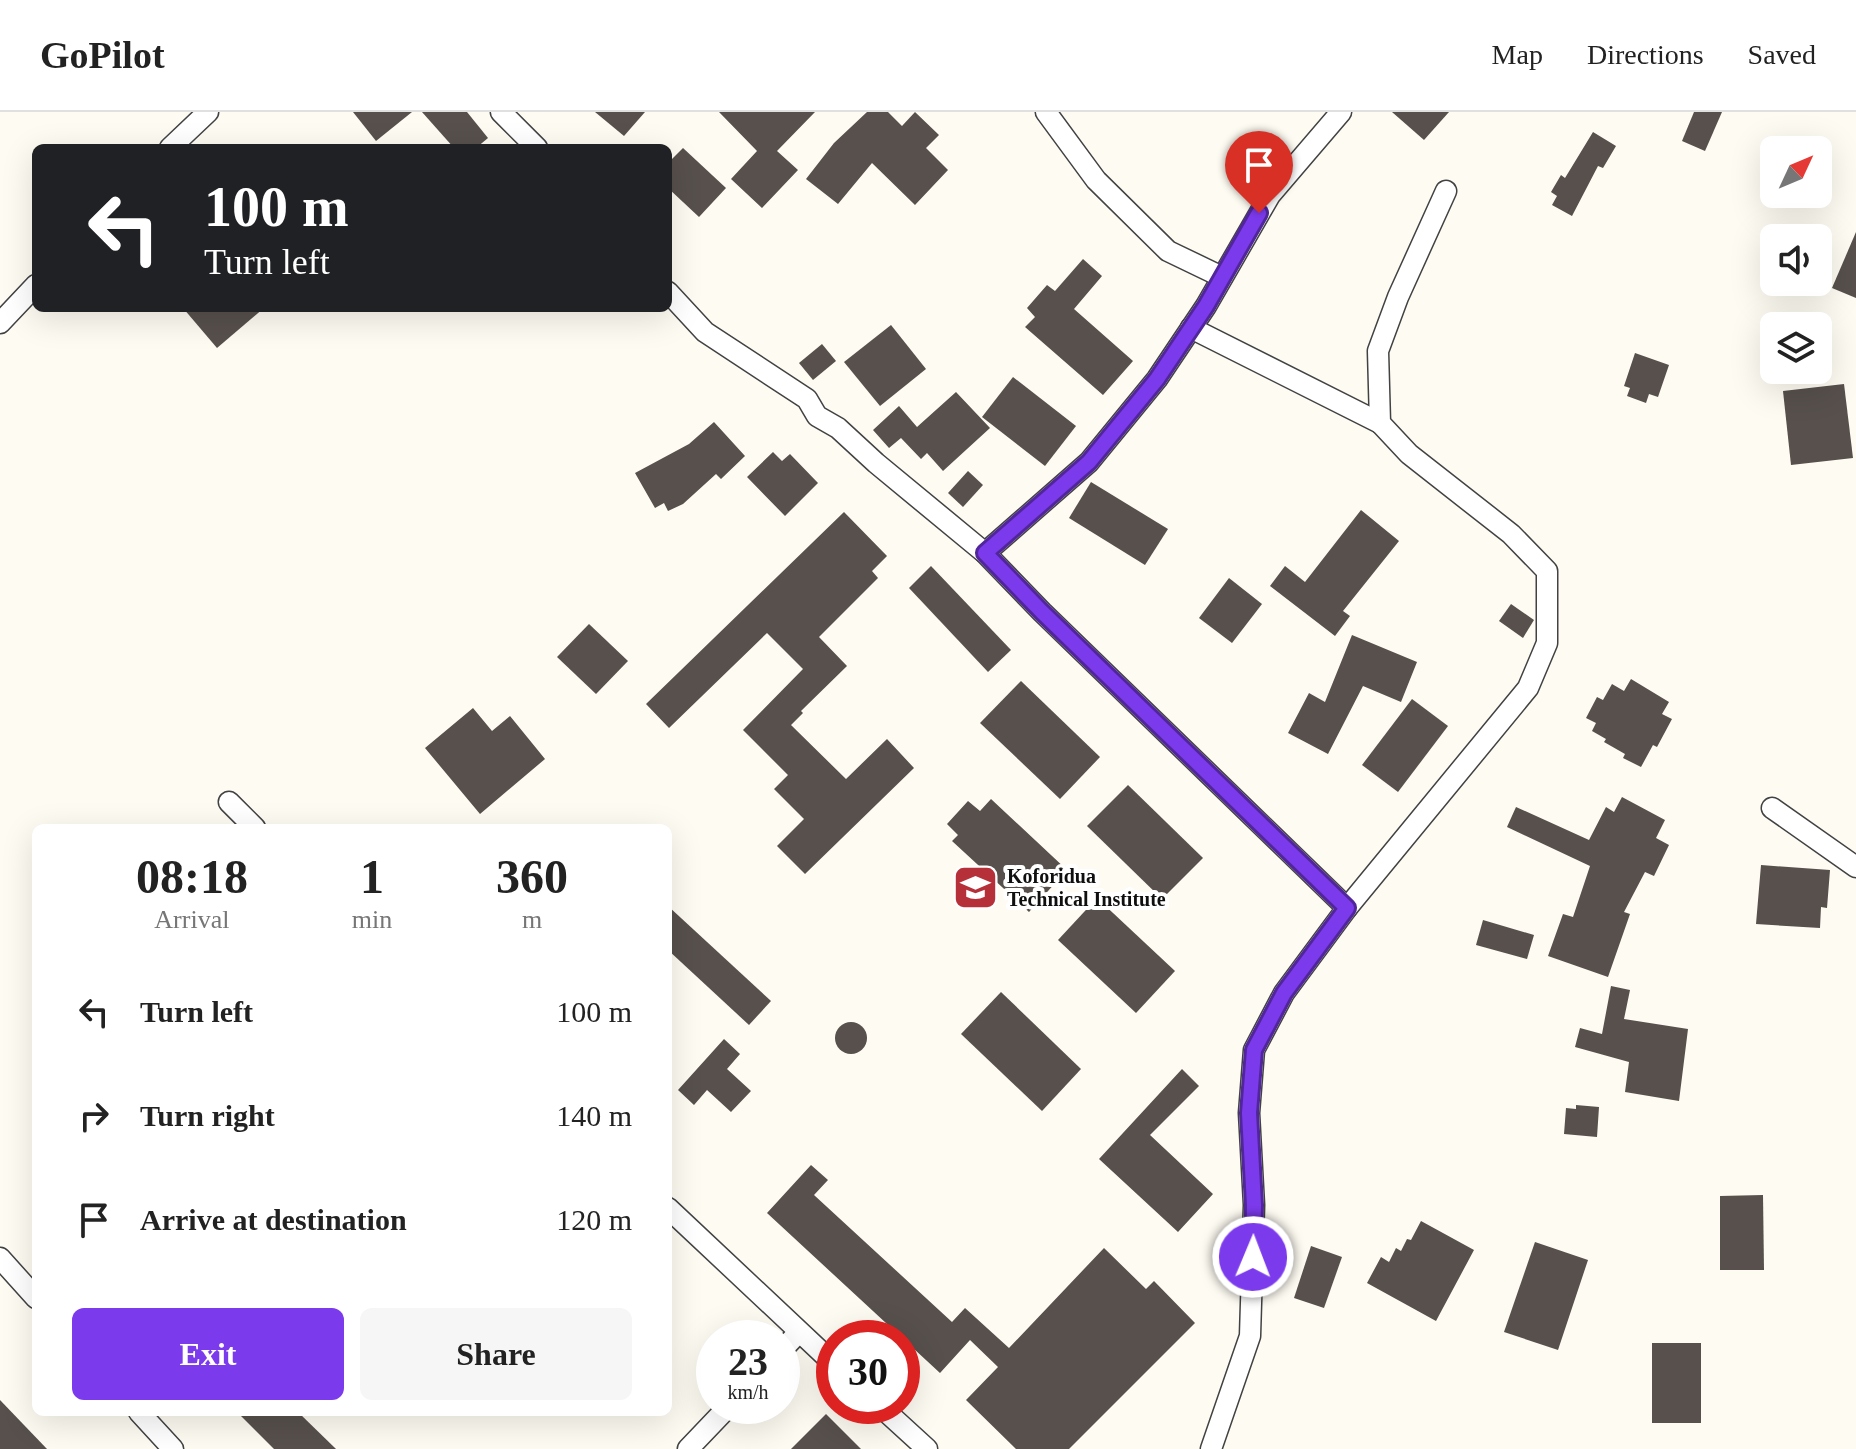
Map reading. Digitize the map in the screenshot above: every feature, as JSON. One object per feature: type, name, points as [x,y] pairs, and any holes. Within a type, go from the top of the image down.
[{"type":"street","points":[[174,144],[208,112]]},
{"type":"street","points":[[501,112],[533,144]]},
{"type":"street","points":[[1046,112],[1096,180],[1168,251],[1222,277]]},
{"type":"street","points":[[985,553],[1089,462],[1157,379],[1270,195],[1341,112]]},
{"type":"street","points":[[1380,423],[1378,351],[1398,297],[1446,191]]},
{"type":"street","points":[[0,323],[32,289]]},
{"type":"street","points":[[672,296],[705,332],[807,399],[817,416],[838,428],[985,553],[1347,908]]},
{"type":"street","points":[[1191,328],[1380,423],[1409,454],[1511,534],[1547,571],[1547,643],[1528,688],[1347,908],[1284,993],[1254,1050],[1249,1113],[1254,1205],[1250,1336],[1211,1449]]},
{"type":"street","points":[[229,802],[251,824]]},
{"type":"street","points":[[1772,808],[1856,867]]},
{"type":"street","points":[[672,1212],[786,1320]]},
{"type":"street","points":[[0,1258],[32,1294]]},
{"type":"street","points":[[800,1333],[816,1348]]},
{"type":"street","points":[[143,1416],[173,1449]]},
{"type":"street","points":[[688,1449],[712,1424]]},
{"type":"street","points":[[900,1424],[927,1449]]},
{"type":"building","points":[[353,112],[412,112],[376,141]]},
{"type":"building","points":[[422,112],[467,112],[488,138],[481,144],[450,144]]},
{"type":"building","points":[[595,112],[645,112],[624,136]]},
{"type":"building","points":[[719,112],[815,112],[777,151],[798,170],[762,208],[731,179],[757,151]]},
{"type":"building","points":[[867,112],[888,112],[902,126],[915,112],[939,135],[926,148],[948,170],[915,205],[872,163],[838,204],[806,179],[834,143]]},
{"type":"building","points":[[1392,112],[1449,112],[1424,140]]},
{"type":"building","points":[[1694,112],[1722,112],[1705,151],[1682,141]]},
{"type":"building","points":[[1593,132],[1616,146],[1603,168],[1598,166],[1572,216],[1552,205],[1557,196],[1551,192],[1561,175],[1565,178]]},
{"type":"building","points":[[683,148],[726,188],[699,217],[672,192],[672,159]]},
{"type":"building","points":[[1856,232],[1856,298],[1832,288]]},
{"type":"building","points":[[1083,259],[1102,276],[1074,309],[1133,361],[1103,395],[1025,327],[1035,317],[1027,308],[1047,285],[1055,291]]},
{"type":"building","points":[[186,312],[259,312],[217,348]]},
{"type":"building","points":[[891,325],[926,369],[880,406],[844,362]]},
{"type":"building","points":[[822,344],[836,361],[813,380],[799,363]]},
{"type":"building","points":[[1635,353],[1669,365],[1658,397],[1649,394],[1646,403],[1627,396],[1630,388],[1624,386]]},
{"type":"building","points":[[1013,377],[1076,426],[1045,466],[982,417]]},
{"type":"building","points":[[1844,384],[1853,458],[1791,465],[1783,391]]},
{"type":"building","points":[[956,392],[990,428],[943,471],[927,453],[921,459],[901,438],[889,448],[873,430],[899,406],[917,427]]},
{"type":"building","points":[[714,422],[745,456],[721,479],[716,474],[683,504],[668,511],[664,503],[655,508],[635,473],[689,444]]},
{"type":"building","points":[[773,452],[782,461],[790,454],[818,483],[785,516],[747,477]]},
{"type":"building","points":[[968,471],[983,485],[963,507],[948,493]]},
{"type":"building","points":[[1091,482],[1168,529],[1145,565],[1069,518]]},
{"type":"building","points":[[1361,510],[1399,541],[1343,611],[1350,616],[1335,636],[1270,586],[1285,566],[1305,582]]},
{"type":"building","points":[[844,512],[887,556],[872,571],[878,578],[819,637],[847,666],[791,725],[846,779],[887,739],[914,768],[805,874],[777,846],[804,819],[774,789],[788,775],[743,730],[803,669],[767,633],[669,728],[646,704]]},
{"type":"building","points":[[931,566],[1011,650],[988,672],[909,588]]},
{"type":"building","points":[[1229,578],[1262,604],[1232,643],[1199,618]]},
{"type":"building","points":[[1511,604],[1534,620],[1523,638],[1499,621]]},
{"type":"building","points":[[589,624],[628,661],[596,694],[557,657]]},
{"type":"building","points":[[1352,635],[1417,662],[1401,702],[1363,686],[1328,754],[1288,733],[1309,693],[1325,702]]},
{"type":"building","points":[[1631,679],[1669,702],[1662,714],[1672,719],[1657,747],[1653,745],[1641,767],[1623,758],[1625,754],[1604,742],[1606,739],[1592,731],[1596,723],[1586,718],[1597,697],[1603,700],[1612,684],[1624,691]]},
{"type":"building","points":[[1021,681],[1100,757],[1060,799],[980,723]]},
{"type":"building","points":[[1412,699],[1448,726],[1398,792],[1362,765]]},
{"type":"building","points":[[473,708],[492,731],[510,716],[545,759],[480,814],[425,748]]},
{"type":"building","points":[[1128,785],[1203,858],[1162,899],[1087,826]]},
{"type":"building","points":[[1622,797],[1665,820],[1656,838],[1669,845],[1654,876],[1645,872],[1624,912],[1630,914],[1608,977],[1548,956],[1563,914],[1573,917],[1590,866],[1507,827],[1516,807],[1589,840],[1606,807],[1614,812]]},
{"type":"building","points":[[991,799],[1067,870],[1029,912],[952,841],[958,835],[947,824],[968,801],[980,811]]},
{"type":"building","points":[[1761,865],[1830,870],[1827,908],[1821,907],[1820,928],[1756,924]]},
{"type":"building","points":[[1097,898],[1175,971],[1136,1013],[1058,940]]},
{"type":"building","points":[[672,910],[771,1001],[749,1025],[672,954]]},
{"type":"building","points":[[1483,920],[1534,935],[1527,959],[1476,945]]},
{"type":"building","points":[[1611,986],[1630,990],[1624,1019],[1688,1029],[1679,1101],[1625,1092],[1629,1062],[1575,1047],[1580,1028],[1602,1034]]},
{"type":"building","points":[[1001,992],[1081,1069],[1042,1111],[961,1034]]},
{"type":"building","points":[[851,1022],[862,1027],[867,1038],[862,1049],[851,1054],[840,1049],[835,1038],[840,1027]]},
{"type":"building","points":[[724,1039],[740,1054],[727,1069],[751,1091],[731,1112],[707,1090],[694,1105],[678,1090]]},
{"type":"building","points":[[1182,1069],[1199,1086],[1150,1135],[1213,1194],[1178,1232],[1099,1159]]},
{"type":"building","points":[[1576,1105],[1599,1107],[1597,1137],[1564,1134],[1566,1108],[1576,1109]]},
{"type":"building","points":[[811,1165],[828,1180],[814,1195],[952,1322],[965,1308],[1009,1348],[1104,1248],[1146,1289],[1154,1281],[1195,1323],[1069,1449],[1016,1449],[966,1400],[998,1367],[970,1340],[940,1373],[920,1355],[920,1320],[883,1320],[767,1213]]},
{"type":"building","points":[[1763,1195],[1764,1270],[1720,1270],[1720,1196]]},
{"type":"building","points":[[1421,1221],[1474,1250],[1436,1321],[1367,1283],[1381,1257],[1389,1262],[1396,1248],[1401,1251],[1407,1239],[1411,1240]]},
{"type":"building","points":[[1535,1242],[1588,1260],[1558,1350],[1504,1332]]},
{"type":"building","points":[[1311,1246],[1342,1257],[1324,1308],[1294,1298]]},
{"type":"building","points":[[1652,1343],[1701,1343],[1701,1423],[1652,1423]]},
{"type":"building","points":[[0,1400],[47,1449],[0,1449]]},
{"type":"building","points":[[241,1416],[302,1416],[336,1449],[274,1449]]},
{"type":"building","points":[[816,1424],[836,1424],[861,1449],[791,1449]]},
{"type":"place","name":"Koforidua Technical Institute","points":[[976,888]]},
{"type":"route","points":[[1253,1257],[1254,1205],[1249,1113],[1254,1050],[1284,993],[1347,908],[985,553],[1089,462],[1157,379],[1206,306],[1259,213]]}]
